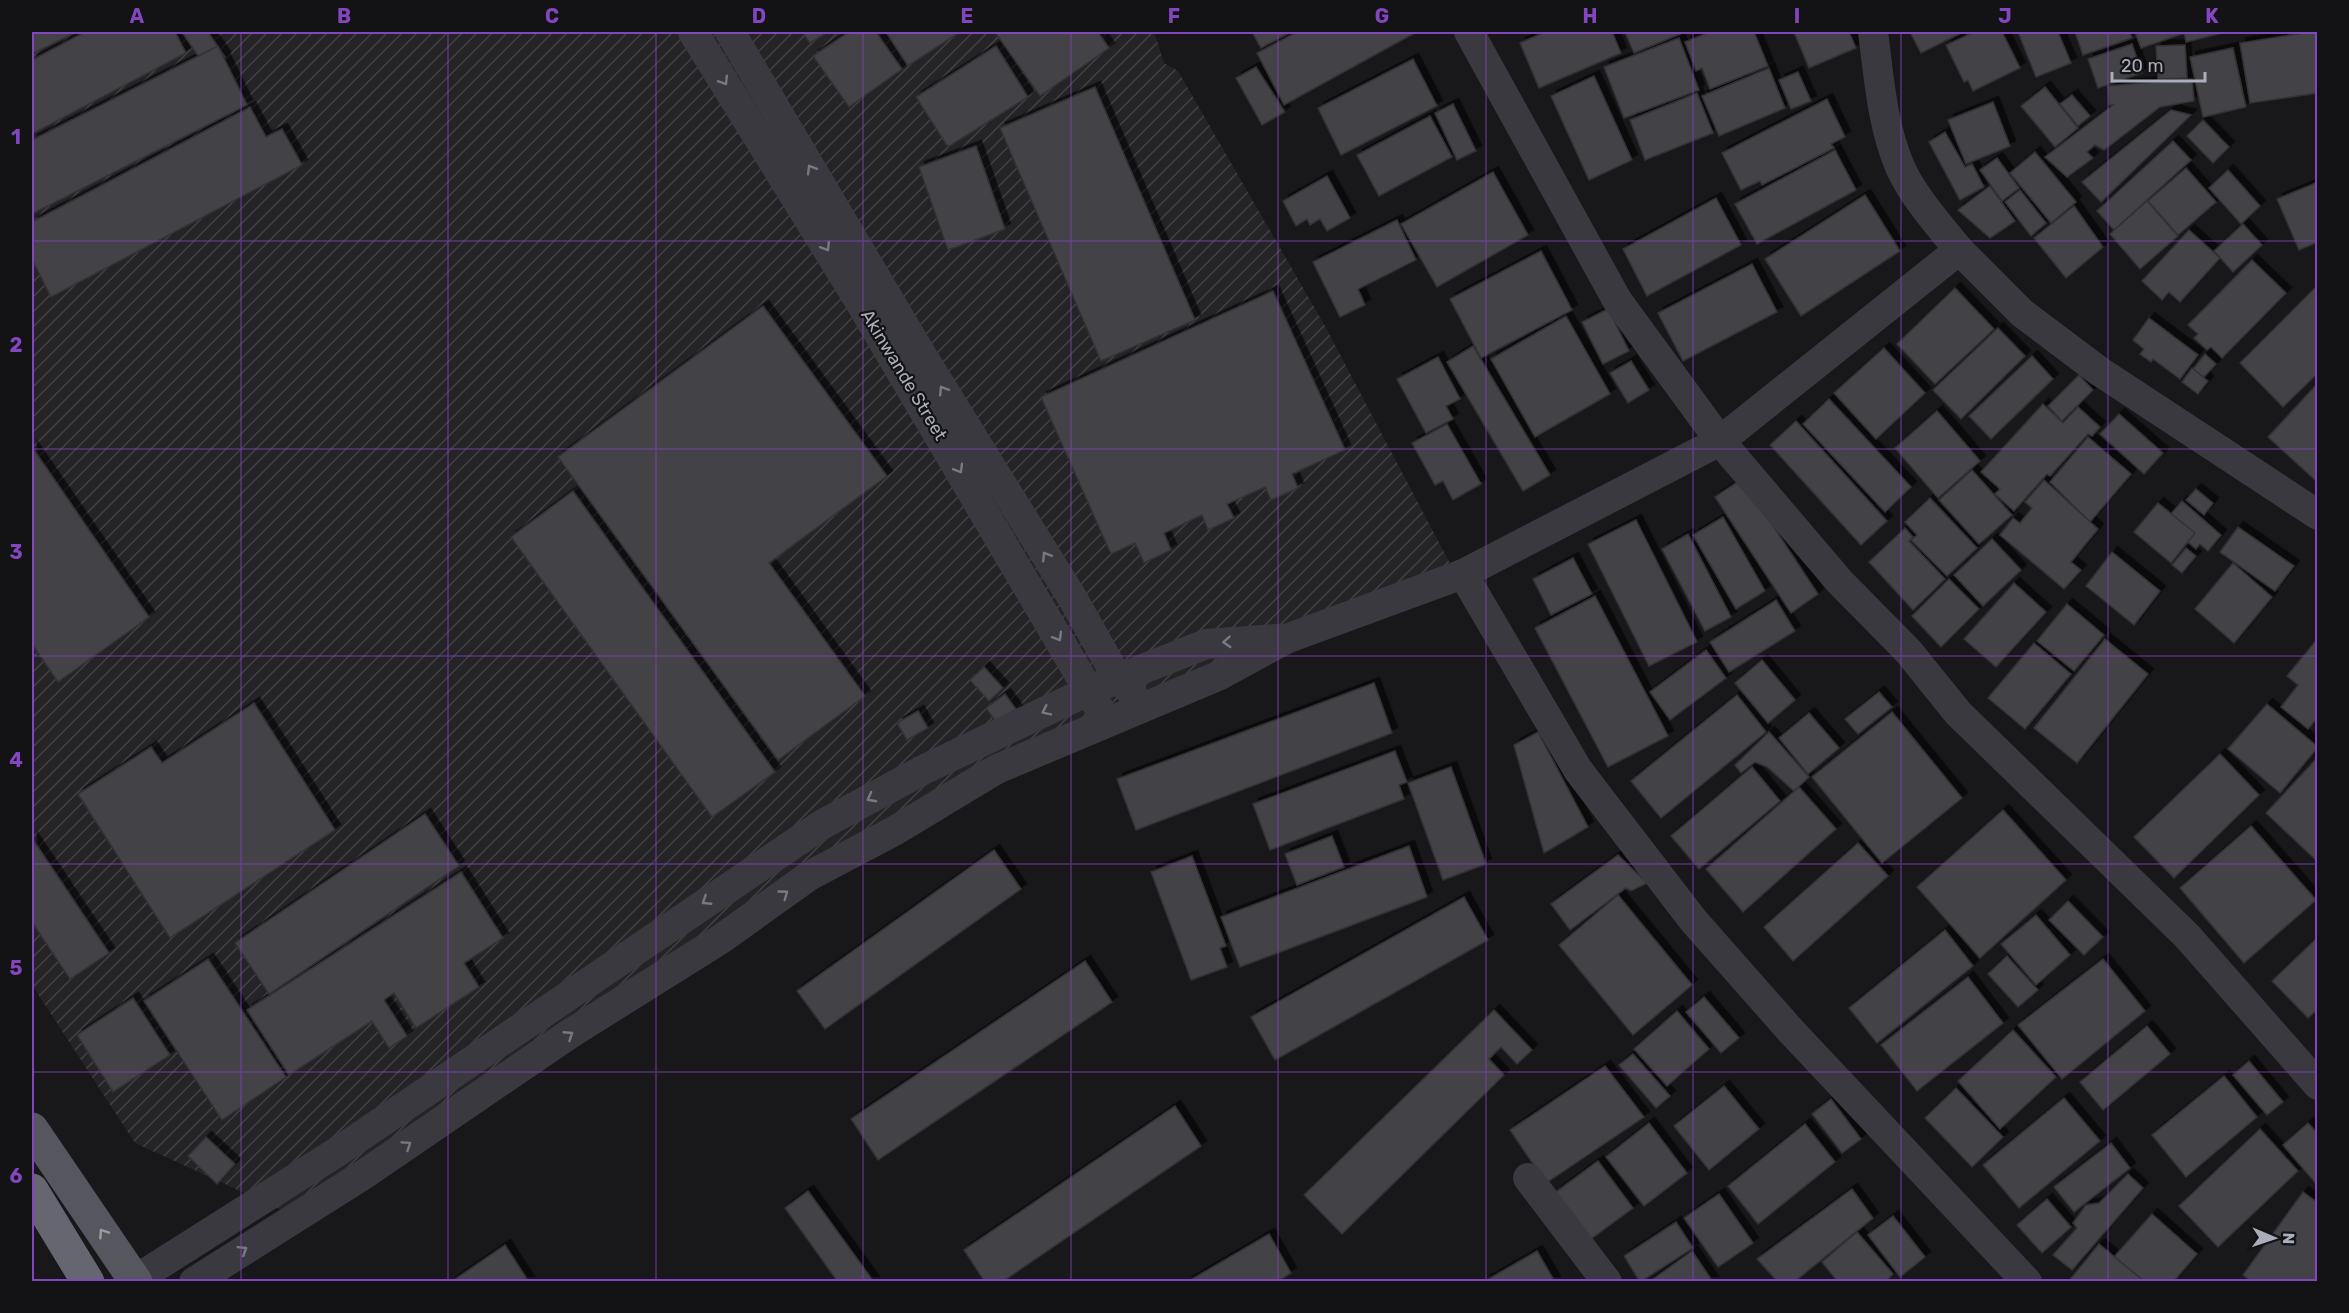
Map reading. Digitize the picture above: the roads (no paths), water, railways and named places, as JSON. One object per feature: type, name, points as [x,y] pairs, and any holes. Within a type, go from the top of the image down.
[{"type":"highway","points":[[32,1190],[88,1281]]},
{"type":"main road","points":[[32,1129],[135,1281]]},
{"type":"street","name":"Akinwande Street","points":[[693,32],[860,302],[1089,690],[1106,723]]},
{"type":"street","name":"Akinwande Street","points":[[730,32],[921,354],[1073,599],[1118,679],[1148,707]]},
{"type":"street","points":[[1469,32],[1617,300],[1720,441],[1840,582],[1908,651],[1958,713],[2187,936],[2318,1085]]},
{"type":"street","points":[[1873,32],[1887,126],[1901,168],[1925,208],[1959,250],[2022,313],[2099,371],[2318,515]]},
{"type":"street","points":[[194,1281],[363,1175],[568,1035],[721,939],[810,876],[896,830],[998,769],[1218,676],[1286,639],[1462,574],[1720,441],[1959,250]]},
{"type":"street","points":[[1462,574],[1578,770],[1693,920],[1791,1031],[2028,1281]]},
{"type":"street","points":[[135,1281],[347,1145],[823,824],[923,770],[1089,690],[1206,644],[1286,639]]},
{"type":"street","points":[[1528,1178],[1607,1281]]}]
